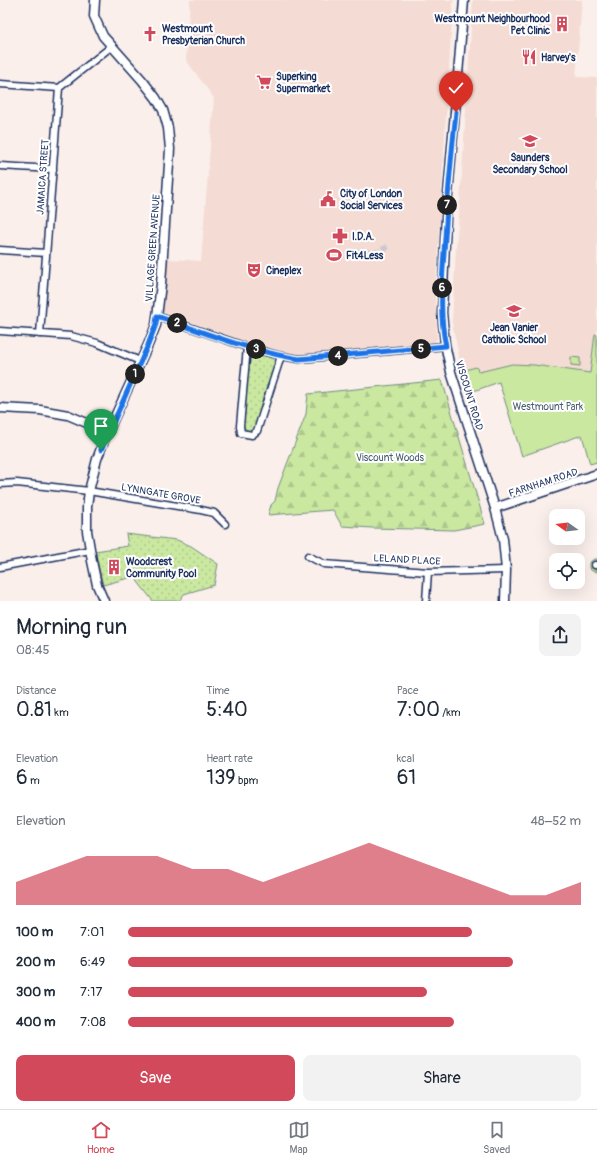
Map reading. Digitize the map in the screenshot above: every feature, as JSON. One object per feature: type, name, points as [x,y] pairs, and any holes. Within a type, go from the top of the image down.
[{"type":"street","name":"VILLAGE GREEN AVENUE","points":[[95,0],[94,16],[103,36],[142,80],[163,110],[168,128],[170,149],[161,284],[156,324],[97,459],[89,491],[87,531],[97,585],[104,601]]},
{"type":"street","name":"VISCOUNT ROAD","points":[[464,0],[456,112],[446,218],[442,313],[451,372],[495,508],[503,539],[506,570],[505,601]]},
{"type":"street","points":[[0,84],[59,88],[112,46]]},
{"type":"street","name":"JAMAICA STREET","points":[[40,334],[59,88]]},
{"type":"street","points":[[0,166],[53,169]]},
{"type":"street","points":[[0,250],[46,253]]},
{"type":"street","points":[[157,316],[247,347],[299,359],[446,346]]},
{"type":"street","points":[[0,331],[71,336],[97,342],[140,361]]},
{"type":"street","points":[[247,347],[240,426],[241,433],[252,435],[258,431],[281,356]]},
{"type":"street","points":[[0,408],[40,410],[68,415],[108,432]]},
{"type":"street","name":"FARNHAM ROAD","points":[[495,508],[597,474]]},
{"type":"street","name":"LYNNGATE GROVE","points":[[0,484],[18,483],[89,491],[201,510],[214,514],[225,524]]},
{"type":"street","points":[[0,567],[90,550]]},
{"type":"street","name":"LELAND PLACE","points":[[308,556],[324,564],[428,572],[506,570]]},
{"type":"street","points":[[426,601],[428,572]]},
{"type":"shaded area","points":[[190,0],[453,0],[435,298],[437,339],[434,343],[297,354],[281,352],[258,346],[163,312],[167,259],[201,261],[214,98],[186,60]]},
{"type":"shaded area","points":[[473,0],[582,0],[576,77],[597,78],[597,334],[595,335],[590,373],[534,365],[512,364],[479,372],[476,367],[462,371],[452,322]]},
{"type":"green space","name":"Westmount Park","points":[[595,334],[597,335],[597,462],[590,464],[582,435],[522,456],[499,382],[468,393],[462,371],[476,367],[479,372],[512,364],[534,365],[590,373]]},
{"type":"green space","points":[[255,353],[272,358],[276,364],[257,424],[254,429],[250,431],[244,427],[243,419],[249,358]]},
{"type":"green space","points":[[571,357],[580,358],[580,366],[571,365]]},
{"type":"green space","name":"Viscount Woods","points":[[442,380],[485,524],[454,530],[372,528],[342,526],[333,510],[268,515],[271,505],[275,501],[278,488],[306,414],[308,394]]},
{"type":"green space","points":[[126,534],[177,540],[191,546],[218,564],[214,585],[184,594],[179,601],[153,601],[138,582],[136,576],[103,585],[95,551],[128,546]]},
{"type":"green space","points":[[594,559],[597,559],[597,572],[592,571],[589,568],[589,563]]},
{"type":"tunnel","points":[[356,252],[375,253],[388,247]]},
{"type":"place","name":"Westmount Neighbourhood Pet Clinic","points":[[562,24]]},
{"type":"place","name":"Westmount Presbyterian Church","points":[[150,34]]},
{"type":"place","name":"Harvey's","points":[[529,57]]},
{"type":"place","name":"Superking Supermarket","points":[[264,82]]},
{"type":"place","name":"Saunders Secondary School","points":[[530,141]]},
{"type":"place","name":"City of London Social Services","points":[[328,199]]},
{"type":"place","name":"I.D.A.","points":[[340,236]]},
{"type":"place","name":"Fit4Less","points":[[334,255]]},
{"type":"place","name":"Cineplex","points":[[254,270]]},
{"type":"place","name":"Jean Vanier Catholic School","points":[[514,311]]},
{"type":"place","name":"Woodcrest Community Pool","points":[[114,567]]},
{"type":"route","points":[[101,450],[105,438],[148,345],[156,324],[157,316],[247,347],[299,359],[446,346],[442,313],[443,272],[446,218],[456,112]]}]
